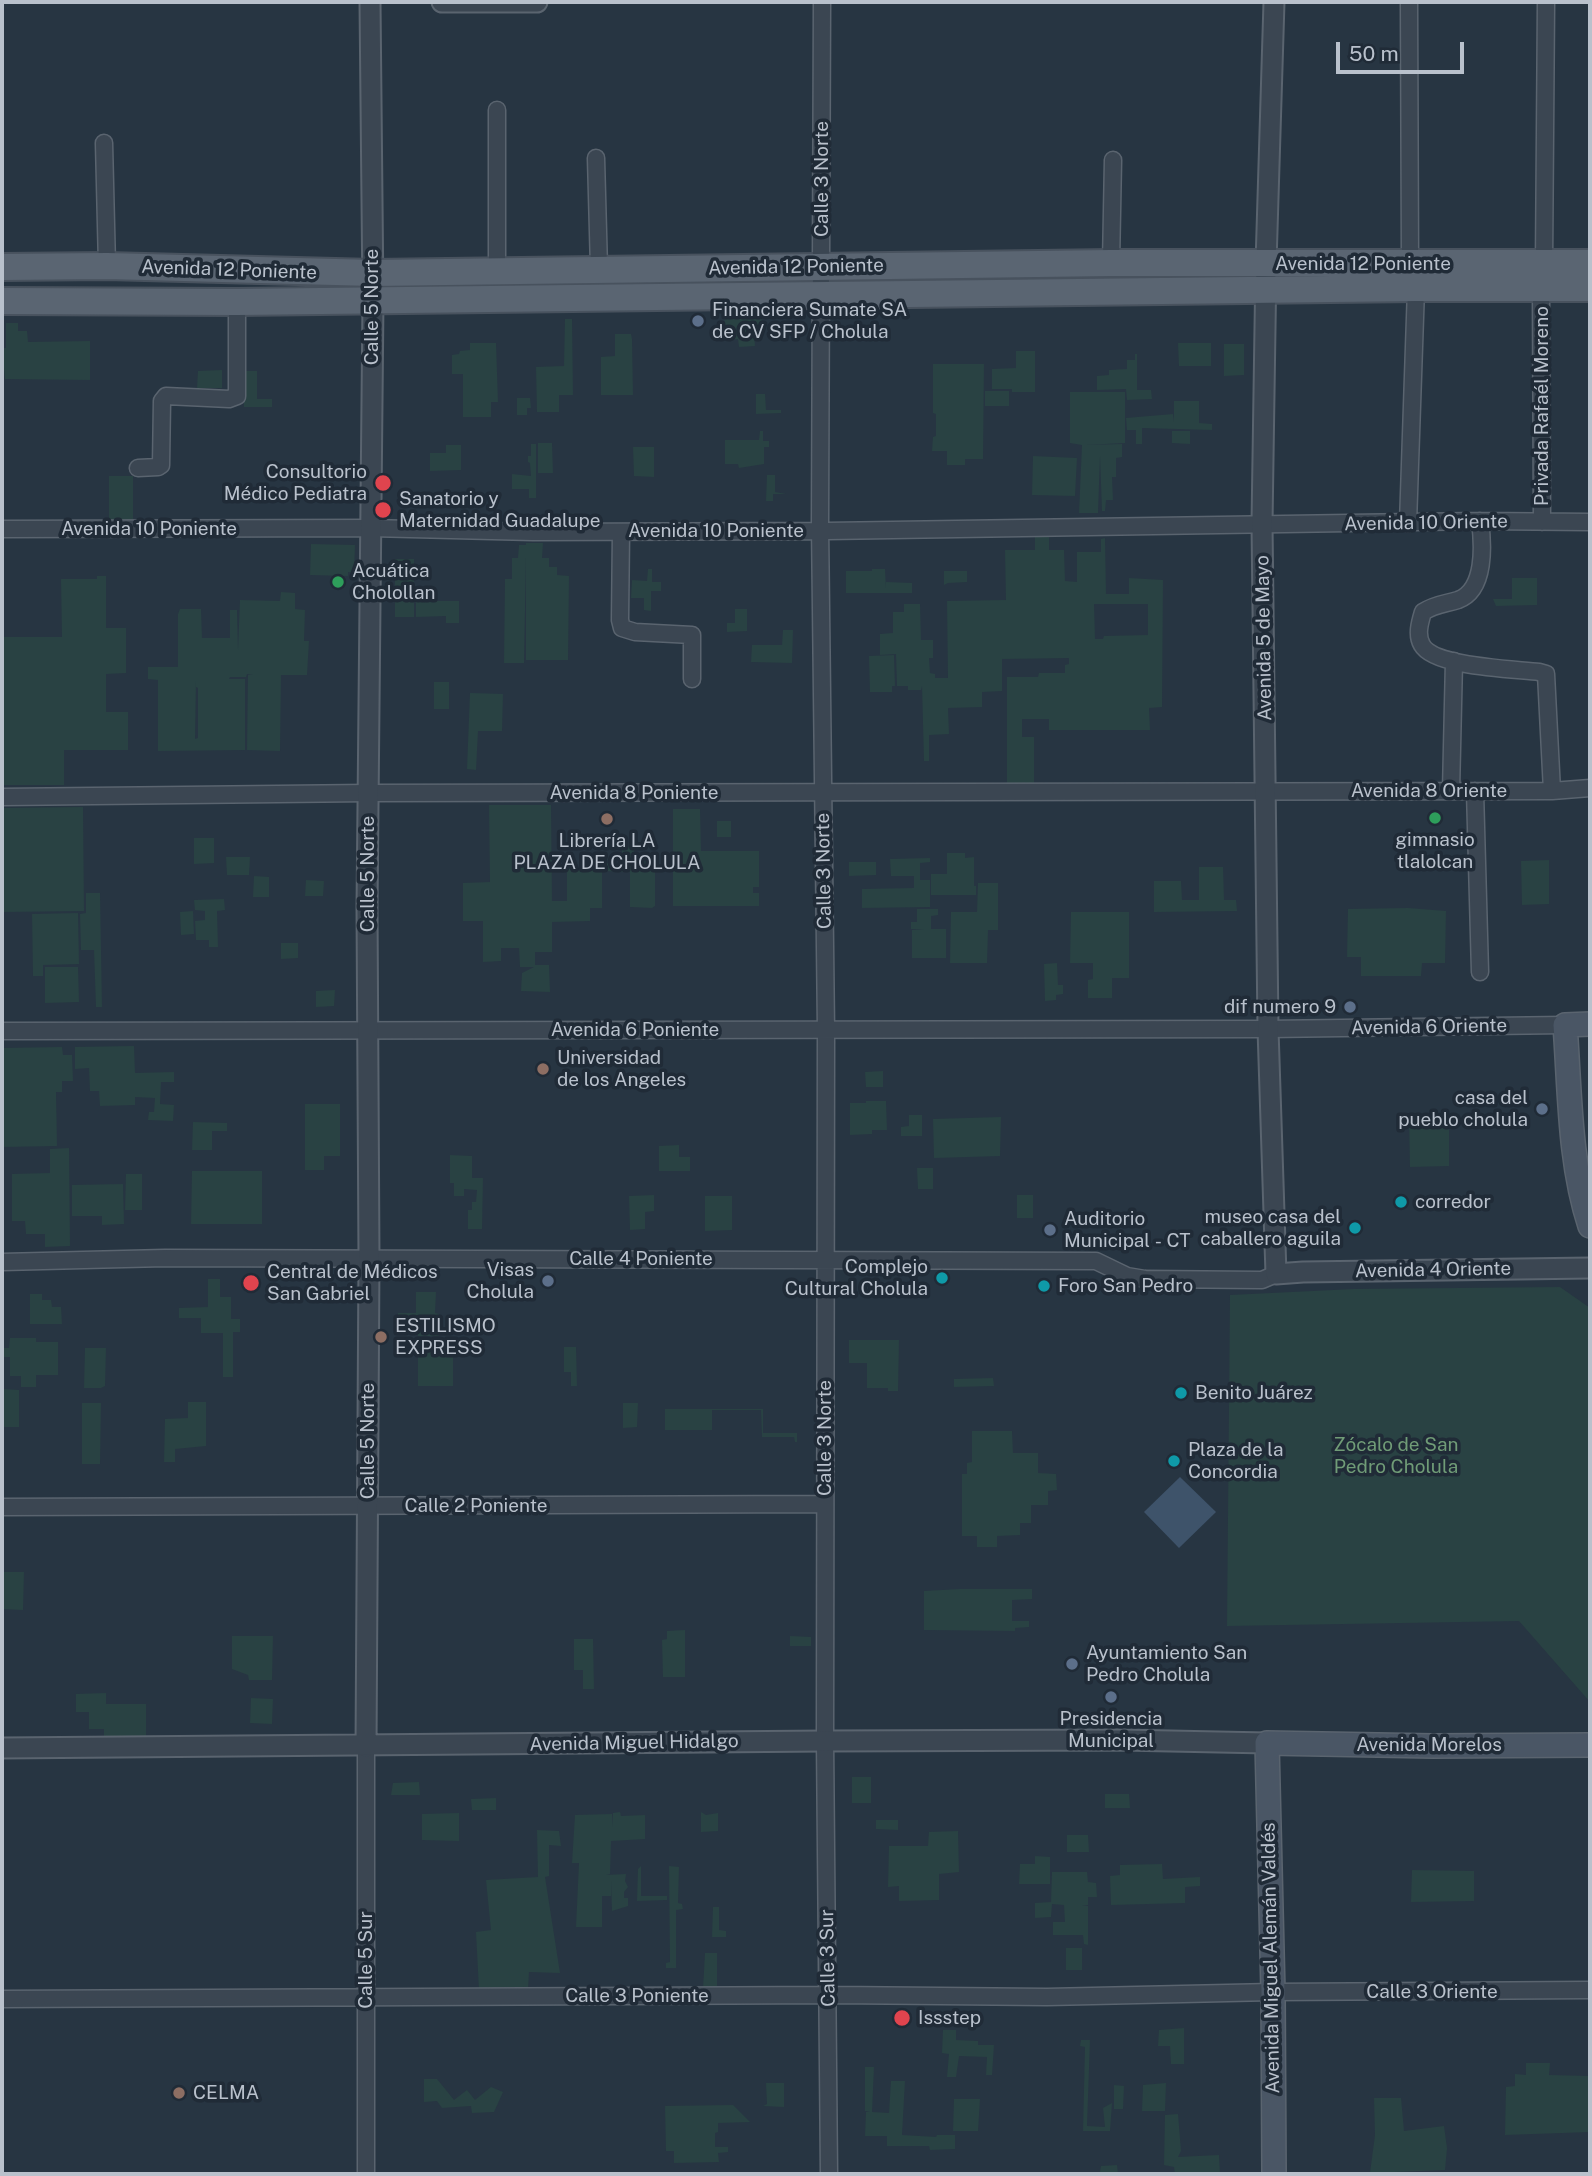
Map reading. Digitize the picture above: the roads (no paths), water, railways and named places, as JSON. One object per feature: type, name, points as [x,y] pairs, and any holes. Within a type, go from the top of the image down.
[{"type":"main road","name":"Avenida 12 Poniente","points":[[2,267],[107,266],[373,273],[1266,263],[1413,276],[1543,277],[1590,288]]},
{"type":"main road","name":"Avenida 12 Poniente","points":[[1543,277],[1590,263]]},
{"type":"main road","name":"Avenida 12 Poniente","points":[[2,301],[237,302],[1266,290],[1413,276]]},
{"type":"main road","name":"Avenida 6 Oriente","points":[[1565,1025],[1590,1024]]},
{"type":"main road","points":[[1565,1025],[1575,1152],[1590,1226]]},
{"type":"main road","name":"Avenida Morelos","points":[[1267,1743],[1590,1745]]},
{"type":"main road","name":"Avenida Miguel Alemán Valdés","points":[[1267,1743],[1274,2174]]},
{"type":"street","name":"Calle 5 Norte","points":[[366,1746],[373,300],[370,2]]},
{"type":"street","points":[[442,2],[537,2]]},
{"type":"street","name":"Calle 3 Norte","points":[[822,2],[820,296],[826,1030],[825,1741]]},
{"type":"street","name":"Avenida 5 de Mayo","points":[[1274,2],[1262,524],[1268,1029],[1276,1274]]},
{"type":"street","points":[[1408,523],[1413,276],[1409,2]]},
{"type":"street","name":"Privada Rafaél Moreno","points":[[1542,522],[1546,2]]},
{"type":"street","points":[[497,110],[497,272]]},
{"type":"street","points":[[104,143],[107,266]]},
{"type":"street","points":[[596,158],[598,269]]},
{"type":"street","points":[[1111,263],[1113,160]]},
{"type":"street","points":[[138,468],[161,465],[162,401],[166,397],[229,399],[237,396],[237,302]]},
{"type":"street","points":[[1480,521],[1483,543],[1476,583],[1465,596],[1433,605],[1423,612],[1420,623],[1421,644],[1434,656],[1454,662],[1546,674],[1552,791]]},
{"type":"street","name":"Avenida 10 Oriente","points":[[1262,524],[1590,522]]},
{"type":"street","name":"Avenida 10 Poniente","points":[[2,530],[370,528],[621,532],[1262,524]]},
{"type":"street","points":[[621,532],[622,628],[635,632],[692,635],[692,679]]},
{"type":"street","points":[[1451,791],[1454,662]]},
{"type":"street","name":"Avenida 8 Oriente","points":[[1267,791],[1552,791],[1590,788]]},
{"type":"street","name":"Avenida 8 Poniente","points":[[2,797],[369,793],[1267,791]]},
{"type":"street","points":[[1475,791],[1480,972]]},
{"type":"street","name":"Avenida 6 Oriente","points":[[1268,1029],[1565,1025]]},
{"type":"street","name":"Avenida 6 Poniente","points":[[2,1031],[1268,1029]]},
{"type":"street","name":"Calle 4 Poniente","points":[[2,1262],[165,1258],[1096,1261],[1127,1276],[1144,1279],[1262,1280],[1276,1274]]},
{"type":"street","name":"Avenida 4 Oriente","points":[[1276,1274],[1590,1268]]},
{"type":"street","name":"Calle 2 Poniente","points":[[2,1507],[825,1504]]},
{"type":"street","name":"Avenida Miguel Hidalgo","points":[[2,1748],[825,1741],[1122,1740],[1267,1743]]},
{"type":"street","name":"Calle 3 Sur","points":[[825,1741],[829,2174]]},
{"type":"street","name":"Calle 5 Sur","points":[[366,1746],[366,2174]]},
{"type":"street","name":"Calle 3 Oriente","points":[[1273,1992],[1590,1990]]},
{"type":"street","name":"Calle 3 Poniente","points":[[2,1999],[828,1995],[1047,1997],[1273,1992]]},
{"type":"water","points":[[1180,1477],[1216,1512],[1179,1548],[1144,1512]]},
{"type":"place","name":"Financiera Sumate SA de CV SFP / Cholula","points":[[698,321]]},
{"type":"place","name":"Consultorio Médico Pediatra","points":[[383,483]]},
{"type":"place","name":"Sanatorio y Maternidad Guadalupe","points":[[383,510]]},
{"type":"place","name":"Acuática Cholollan","points":[[338,582]]},
{"type":"place","name":"gimnasio tlalolcan","points":[[1435,818]]},
{"type":"place","name":"Librería LA PLAZA DE CHOLULA","points":[[607,819]]},
{"type":"place","name":"dif numero 9","points":[[1350,1007]]},
{"type":"place","name":"Universidad de los Angeles","points":[[543,1069]]},
{"type":"place","name":"casa del pueblo cholula","points":[[1542,1109]]},
{"type":"place","name":"corredor","points":[[1401,1202]]},
{"type":"place","name":"museo casa del caballero aguila","points":[[1355,1228]]},
{"type":"place","name":"Auditorio Municipal - CT","points":[[1050,1230]]},
{"type":"place","name":"Complejo Cultural Cholula","points":[[942,1278]]},
{"type":"place","name":"Visas Cholula","points":[[548,1281]]},
{"type":"place","name":"Central de Médicos San Gabriel","points":[[251,1283]]},
{"type":"place","name":"Foro San Pedro","points":[[1044,1286]]},
{"type":"place","name":"ESTILISMO EXPRESS","points":[[381,1337]]},
{"type":"place","name":"Benito Juárez","points":[[1181,1393]]},
{"type":"place","name":"Plaza de la Concordia","points":[[1174,1461]]},
{"type":"place","name":"Ayuntamiento San Pedro Cholula","points":[[1072,1664]]},
{"type":"place","name":"Presidencia Municipal","points":[[1111,1697]]},
{"type":"place","name":"Issstep","points":[[902,2018]]},
{"type":"place","name":"CELMA","points":[[179,2093]]},
{"type":"park label","name":"Zócalo de San Pedro Cholula","points":[[1396,1456]]}]
